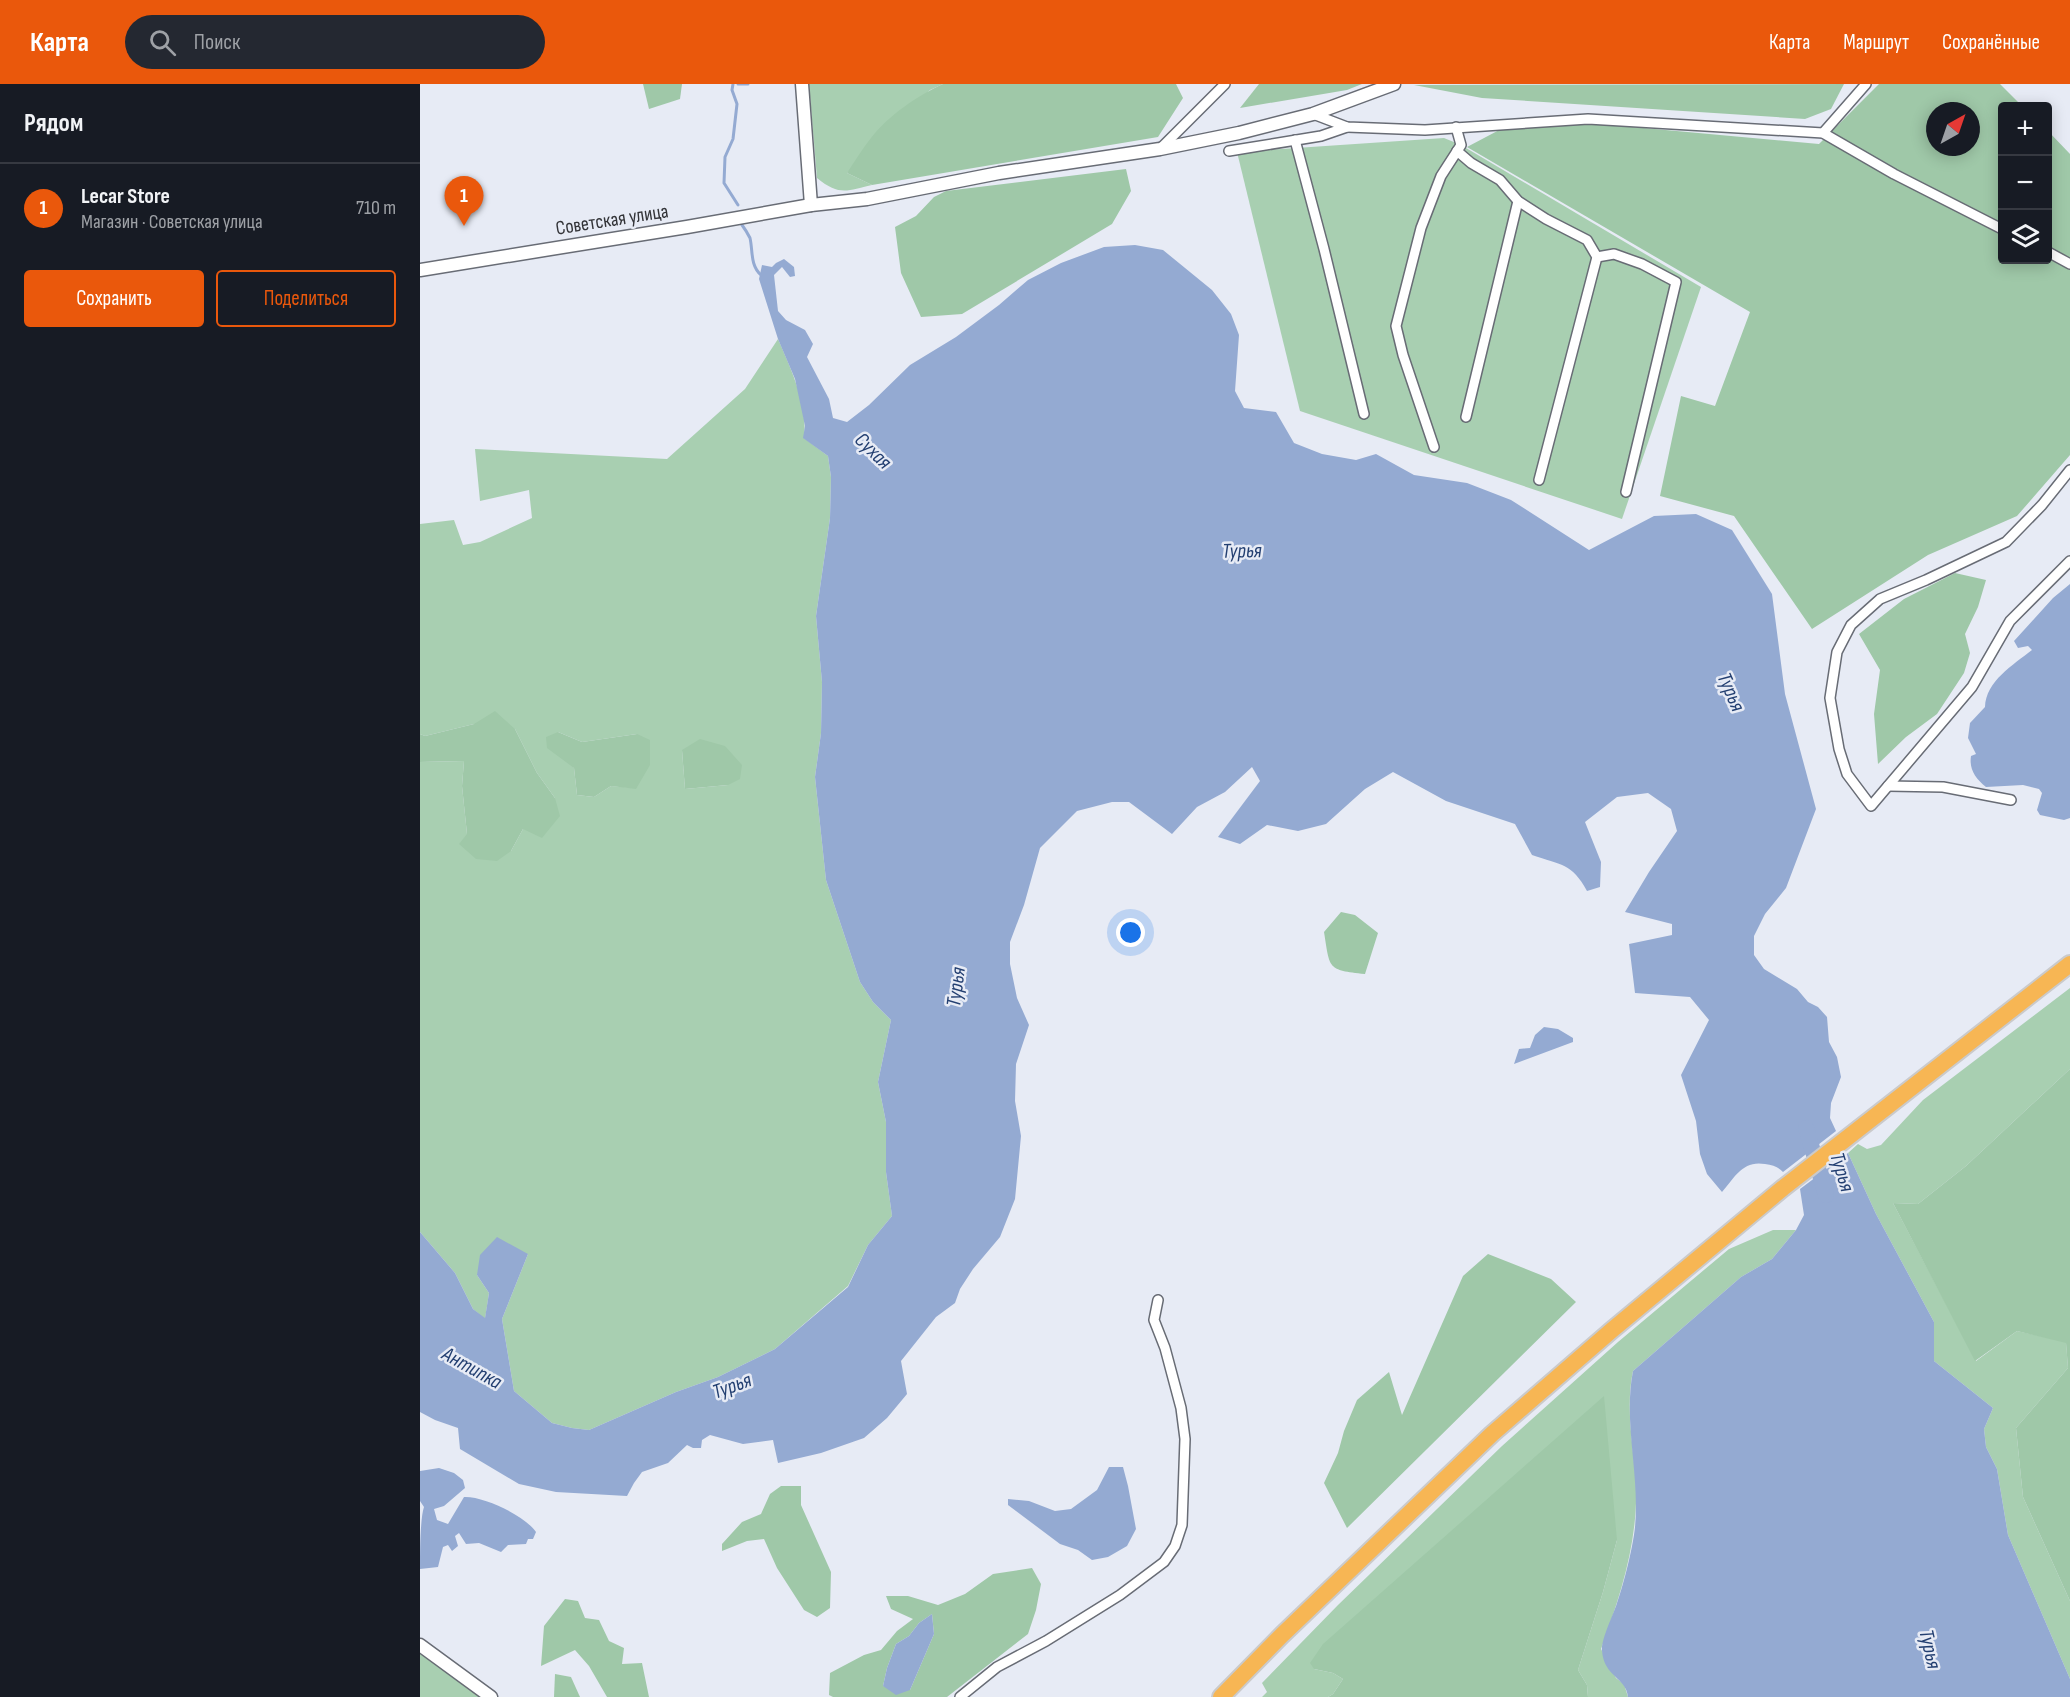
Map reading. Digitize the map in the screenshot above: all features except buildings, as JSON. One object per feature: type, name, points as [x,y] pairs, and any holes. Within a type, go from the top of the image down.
[{"type":"highway","points":[[1221,1697],[1324,1594],[1492,1434],[1612,1330],[1783,1188],[2070,964]]},
{"type":"main road","points":[[802,84],[811,204]]},
{"type":"main road","name":"Советская улица","points":[[420,270],[687,227],[811,204],[867,199],[999,173],[1160,148],[1239,133],[1313,114],[1394,84]]},
{"type":"main road","points":[[420,1646],[491,1697]]},
{"type":"street","points":[[1160,148],[1225,84]]},
{"type":"street","points":[[1822,133],[1866,84]]},
{"type":"street","points":[[1313,114],[1347,127],[1425,130],[1588,119],[1822,133],[1894,174],[1998,227]]},
{"type":"street","points":[[1229,151],[1321,136],[1347,127]]},
{"type":"street","points":[[1434,447],[1403,355],[1396,326],[1422,228],[1441,176],[1461,146],[1456,127]]},
{"type":"street","points":[[1295,140],[1364,414]]},
{"type":"street","points":[[1457,151],[1500,180],[1518,201],[1546,219],[1587,240],[1596,257],[1539,480]]},
{"type":"street","points":[[1466,417],[1518,201]]},
{"type":"street","points":[[1596,257],[1614,254],[1642,264],[1676,282],[1626,492]]},
{"type":"street","points":[[2052,254],[2070,264]]},
{"type":"street","points":[[2070,470],[2042,505],[2006,542],[1880,599],[1851,625],[1838,652],[1830,698],[1839,749],[1847,774],[1871,806],[1972,687],[2010,621],[2070,561]]},
{"type":"street","points":[[1888,786],[1942,787],[2011,800]]},
{"type":"street","points":[[960,1697],[997,1667],[1046,1641],[1120,1595],[1164,1562],[1174,1546],[1182,1525],[1185,1439],[1181,1408],[1168,1358],[1154,1320],[1158,1300]]},
{"type":"green space","points":[[643,84],[682,84],[680,99],[649,109]]},
{"type":"green space","points":[[809,84],[943,84],[930,90],[847,173],[872,185],[837,190],[817,178]]},
{"type":"green space","points":[[943,84],[1176,84],[1183,98],[1158,137],[872,185],[847,173],[868,142],[886,122],[923,94]]},
{"type":"green space","points":[[1259,84],[1362,84],[1347,90],[1240,108]]},
{"type":"green space","points":[[1844,84],[1831,109],[1805,119],[1482,98],[1414,85]]},
{"type":"green space","points":[[1879,84],[2000,84],[2018,102],[1998,102],[1998,264],[2052,264],[2052,135],[2070,154],[2070,455],[2017,516],[1928,555],[1812,629],[1734,516],[1660,496],[1681,396],[1715,406],[1750,312],[1467,147],[1503,128],[1600,124],[1819,144]]},
{"type":"green space","points":[[1444,138],[1461,145],[1701,287],[1622,519],[1300,411],[1237,152]]},
{"type":"green space","points":[[1126,169],[1131,191],[1112,224],[962,314],[921,317],[901,273],[895,227],[916,216],[934,197],[946,191]]},
{"type":"green space","points":[[778,339],[801,400],[805,426],[804,438],[828,456],[831,477],[830,518],[816,616],[822,682],[821,733],[815,777],[826,880],[860,982],[873,1002],[891,1020],[878,1082],[886,1122],[886,1172],[892,1216],[868,1245],[848,1286],[775,1349],[718,1377],[676,1392],[589,1430],[572,1428],[552,1423],[514,1391],[502,1319],[528,1254],[477,1275],[489,1293],[485,1319],[473,1309],[455,1273],[420,1232],[420,762],[464,761],[462,786],[467,834],[511,851],[523,829],[555,798],[537,773],[515,729],[474,724],[425,736],[420,734],[420,524],[454,520],[463,545],[480,542],[532,518],[529,490],[480,501],[475,449],[667,459],[745,389]],"holes":[[[558,732],[582,742],[637,734],[636,788],[611,786],[594,797],[577,795],[574,768]],[[682,750],[728,785],[685,789]]]},
{"type":"green space","points":[[1955,573],[1986,580],[1978,607],[1965,634],[1970,653],[1964,673],[1937,714],[1906,737],[1878,764],[1874,714],[1880,670],[1859,634],[1904,599]]},
{"type":"green space","points":[[495,711],[515,729],[537,773],[555,798],[560,816],[542,838],[523,829],[511,851],[497,861],[476,859],[459,844],[467,834],[462,786],[464,761],[420,762],[420,734],[425,736],[474,724]]},
{"type":"green space","points":[[558,732],[582,742],[637,734],[650,740],[650,765],[636,789],[611,786],[594,797],[577,795],[574,768],[547,748],[546,737]]},
{"type":"green space","points":[[700,739],[725,746],[742,765],[740,779],[728,785],[685,789],[682,750]]},
{"type":"green space","points":[[1341,912],[1355,915],[1378,933],[1365,974],[1337,969],[1330,960],[1324,932]]},
{"type":"green space","points":[[2070,988],[2070,1069],[1966,1166],[1918,1204],[1893,1203],[1976,1361],[2017,1331],[2066,1342],[2068,1368],[2016,1428],[2023,1497],[2070,1601],[2070,1679],[2008,1535],[1997,1469],[1986,1447],[1984,1429],[1993,1408],[1934,1361],[1934,1322],[1876,1214],[1848,1153],[1858,1144],[1867,1149],[1881,1145],[1923,1100]]},
{"type":"green space","points":[[2070,1069],[2070,1601],[2023,1497],[2016,1428],[2068,1368],[2066,1343],[2017,1331],[1975,1361],[1893,1203],[1918,1204],[1966,1166]]},
{"type":"green space","points":[[1773,1230],[1796,1230],[1772,1259],[1741,1277],[1633,1371],[1630,1414],[1636,1486],[1634,1528],[1621,1589],[1601,1649],[1616,1678],[1624,1684],[1628,1697],[1588,1697],[1587,1685],[1578,1670],[1617,1540],[1314,1669],[1333,1673],[1343,1679],[1333,1694],[1328,1697],[1262,1697],[1267,1692],[1262,1683],[1338,1605],[1502,1446],[1618,1342],[1729,1249]]},
{"type":"green space","points":[[1488,1254],[1551,1279],[1576,1302],[1347,1528],[1324,1483],[1338,1453],[1357,1400],[1389,1372],[1402,1415],[1463,1276]]},
{"type":"green space","points":[[1604,1396],[1617,1540],[1578,1670],[1587,1685],[1588,1697],[1328,1697],[1333,1694],[1343,1679],[1333,1673],[1314,1669],[1310,1663],[1323,1644]]},
{"type":"green space","points":[[781,1486],[801,1486],[801,1505],[831,1572],[830,1608],[817,1617],[804,1610],[777,1568],[764,1539],[747,1541],[722,1551],[722,1544],[742,1522],[761,1514],[770,1494]]},
{"type":"green space","points":[[1032,1568],[1041,1584],[1028,1634],[947,1697],[833,1697],[829,1695],[830,1673],[864,1655],[881,1650],[897,1631],[913,1619],[891,1609],[886,1596],[908,1596],[938,1605],[965,1594],[993,1574]],"holes":[[[932,1614],[934,1634],[910,1690],[883,1686],[896,1644],[909,1636],[919,1623]]]},
{"type":"green space","points":[[565,1599],[578,1601],[585,1618],[599,1620],[609,1641],[624,1648],[622,1664],[642,1663],[649,1697],[607,1697],[589,1666],[575,1650],[541,1666],[544,1626]]},
{"type":"green space","points":[[420,1652],[481,1697],[420,1697]]},
{"type":"green space","points":[[555,1674],[571,1677],[580,1697],[554,1697]]},
{"type":"water","name":"Антипка","points":[[1135,245],[1163,250],[1212,290],[1231,314],[1239,335],[1235,391],[1244,408],[1276,412],[1294,443],[1322,454],[1356,460],[1376,454],[1414,475],[1467,483],[1511,500],[1589,550],[1654,516],[1696,514],[1732,530],[1772,594],[1785,694],[1816,809],[1786,888],[1765,914],[1754,936],[1754,955],[1764,969],[1797,989],[1808,1002],[1818,1007],[1827,1017],[1829,1042],[1837,1057],[1841,1077],[1831,1103],[1830,1118],[1836,1131],[1783,1172],[1770,1165],[1757,1163],[1740,1171],[1722,1192],[1707,1174],[1700,1154],[1696,1121],[1681,1075],[1709,1020],[1690,997],[1635,993],[1629,944],[1672,935],[1672,924],[1625,912],[1677,831],[1671,809],[1648,793],[1617,797],[1585,822],[1601,862],[1600,887],[1587,891],[1576,875],[1565,866],[1532,855],[1515,824],[1446,801],[1393,772],[1365,789],[1326,824],[1298,831],[1267,825],[1240,844],[1218,837],[1260,781],[1252,767],[1225,792],[1197,807],[1172,834],[1129,802],[1112,802],[1077,811],[1040,848],[1024,905],[1010,942],[1010,964],[1017,998],[1029,1025],[1016,1064],[1015,1101],[1021,1136],[1015,1199],[1000,1237],[973,1269],[960,1289],[955,1303],[936,1317],[901,1361],[907,1394],[887,1418],[864,1438],[821,1453],[778,1463],[773,1440],[743,1444],[710,1435],[702,1440],[701,1448],[687,1445],[668,1463],[642,1472],[627,1496],[556,1492],[519,1484],[460,1449],[458,1428],[420,1412],[420,1232],[455,1273],[473,1309],[485,1318],[489,1293],[477,1275],[480,1255],[497,1237],[528,1254],[502,1319],[514,1391],[552,1423],[589,1430],[676,1392],[718,1377],[775,1349],[848,1287],[868,1245],[892,1216],[886,1172],[886,1122],[878,1082],[891,1020],[873,1002],[860,982],[826,880],[815,777],[821,733],[822,682],[816,616],[830,518],[831,477],[828,456],[803,438],[805,426],[795,379],[778,339],[759,279],[762,265],[772,267],[784,259],[794,267],[795,276],[790,277],[782,267],[774,275],[778,311],[786,320],[805,330],[813,344],[807,357],[829,399],[833,418],[847,422],[869,405],[910,365],[956,337],[1028,280],[1061,263],[1104,247]]},
{"type":"water","points":[[2070,584],[2070,818],[2064,820],[2040,815],[2037,810],[2042,793],[2039,789],[2023,785],[1986,787],[1972,769],[1971,756],[1976,754],[1968,738],[1970,723],[1985,707],[1995,681],[2032,650],[2028,646],[2018,648],[2014,641],[2053,598]]},
{"type":"water","points":[[1544,1027],[1558,1029],[1573,1038],[1573,1042],[1514,1064],[1519,1049],[1530,1048],[1535,1035]]},
{"type":"water","points":[[1848,1153],[1876,1214],[1934,1322],[1934,1361],[1993,1408],[1984,1429],[1986,1447],[1997,1469],[2008,1535],[2070,1679],[2070,1697],[1628,1697],[1623,1685],[1604,1660],[1603,1640],[1622,1586],[1635,1527],[1636,1507],[1630,1410],[1633,1371],[1741,1277],[1772,1259],[1796,1230],[1804,1215],[1800,1189]]},
{"type":"water","points":[[1109,1467],[1123,1467],[1136,1529],[1127,1546],[1108,1557],[1092,1560],[1078,1550],[1060,1544],[1008,1505],[1008,1499],[1029,1501],[1055,1511],[1071,1509],[1097,1490]]},
{"type":"water","points":[[439,1468],[454,1473],[463,1480],[465,1488],[444,1506],[434,1509],[437,1520],[448,1524],[464,1497],[472,1498],[493,1503],[523,1520],[536,1532],[533,1539],[528,1539],[526,1544],[508,1545],[501,1552],[479,1543],[466,1544],[459,1533],[455,1536],[458,1546],[452,1551],[448,1545],[443,1547],[438,1567],[420,1569],[424,1507],[420,1501],[420,1471]]},
{"type":"water","points":[[932,1614],[934,1634],[910,1690],[896,1695],[883,1686],[896,1644],[909,1636],[919,1623]]},
{"type":"waterway","name":"Сухая","points":[[733,84],[732,90],[737,104],[733,139],[725,157],[724,183],[738,205]]},
{"type":"waterway","name":"Сухая","points":[[738,84],[748,84]]},
{"type":"waterway","name":"Сухая","points":[[742,225],[750,238],[753,262],[761,275]]},
{"type":"waterway","name":"Турья","points":[[1806,1128],[1826,1195]]},
{"type":"place","name":"Lecar Store","points":[[464,226]]}]
